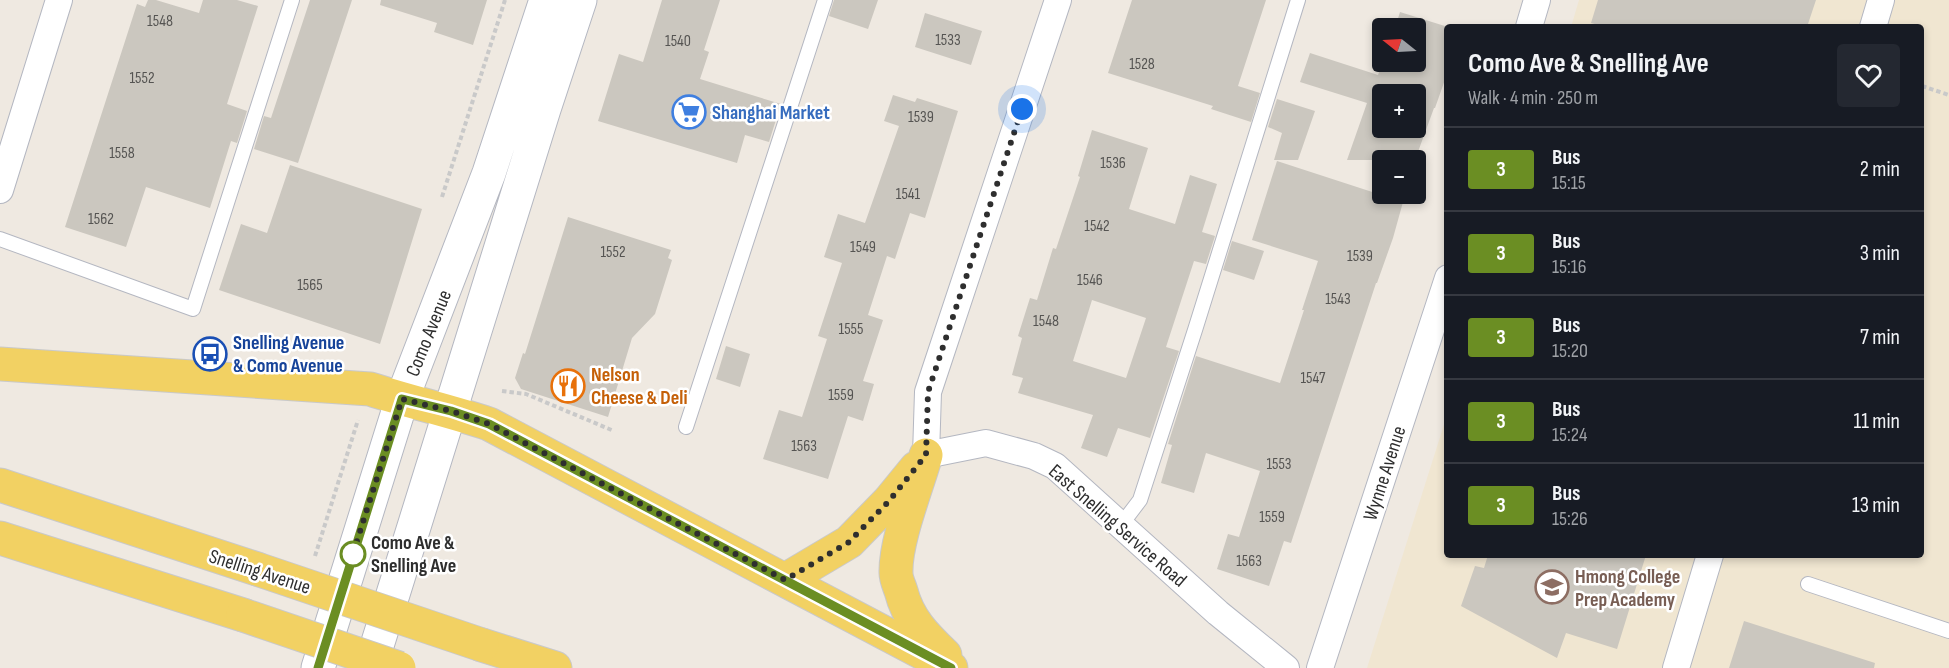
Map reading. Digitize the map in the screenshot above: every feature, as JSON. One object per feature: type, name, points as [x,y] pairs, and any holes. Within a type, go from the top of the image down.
[{"type":"main road","name":"Como Avenue","points":[[318,668],[402,399],[489,173],[546,0]]},
{"type":"main road","points":[[370,668],[580,0]]},
{"type":"main road","points":[[0,364],[370,389],[451,411],[489,424],[951,668]]},
{"type":"main road","points":[[785,580],[849,542],[889,501],[926,455]]},
{"type":"main road","points":[[926,455],[903,528],[896,573],[904,604],[913,621],[958,668]]},
{"type":"main road","name":"Snelling Avenue","points":[[0,485],[555,668]]},
{"type":"main road","points":[[0,538],[243,615],[399,668]]},
{"type":"street","points":[[0,190],[59,0]]},
{"type":"street","points":[[926,455],[928,392],[1058,0]]},
{"type":"street","points":[[1530,24],[1538,0]]},
{"type":"street","points":[[1874,24],[1881,0]]},
{"type":"street","name":"Wynne Avenue","points":[[1320,668],[1444,290]]},
{"type":"street","name":"East Snelling Service Road","points":[[926,455],[986,444],[1034,456],[1055,466],[1218,613],[1286,668]]},
{"type":"street","points":[[1676,668],[1709,558]]},
{"type":"lane","points":[[0,239],[193,309],[292,0]]},
{"type":"lane","points":[[687,427],[825,0]]},
{"type":"lane","points":[[1121,525],[1140,500],[1298,0]]},
{"type":"lane","points":[[1808,584],[1949,631]]},
{"type":"path","points":[[442,197],[505,0]]},
{"type":"path","points":[[1924,88],[1949,95]]},
{"type":"path","points":[[502,391],[526,394],[614,431]]},
{"type":"path","points":[[314,557],[359,416]]},
{"type":"shaded area","points":[[1579,0],[1949,0],[1949,668],[1367,668],[1444,424],[1444,558],[1924,558],[1924,24],[1572,24]]},
{"type":"building","points":[[148,0],[156,0],[199,13],[203,0],[237,0],[258,6],[227,104],[247,111],[237,143],[231,141],[210,208],[146,187],[126,247],[65,227],[137,4],[145,7]]},
{"type":"building","points":[[310,0],[352,0],[298,163],[254,149],[264,116],[271,118]]},
{"type":"building","points":[[381,0],[487,0],[473,45],[434,32],[437,23],[380,5]]},
{"type":"building","name":"Shanghai Market","points":[[662,0],[720,0],[704,50],[709,52],[700,79],[781,104],[769,142],[745,135],[737,163],[598,121],[619,54],[643,62]]},
{"type":"building","points":[[834,0],[878,0],[868,29],[829,16]]},
{"type":"building","points":[[1132,0],[1266,0],[1238,86],[1260,93],[1251,122],[1211,109],[1213,106],[1108,73]]},
{"type":"building","points":[[1598,0],[1816,0],[1808,24],[1591,23]]},
{"type":"building","points":[[1400,12],[1419,18],[1398,18]]},
{"type":"building","points":[[925,13],[982,31],[971,65],[915,47]]},
{"type":"building","points":[[1426,20],[1444,26],[1444,82],[1426,130],[1426,84],[1372,84],[1372,138],[1423,138],[1419,150],[1372,150],[1372,160],[1347,160],[1367,103],[1300,82],[1310,53],[1378,75],[1379,72],[1426,72]]},
{"type":"building","points":[[893,95],[915,102],[917,98],[958,111],[925,218],[910,213],[895,259],[887,256],[868,315],[883,320],[863,381],[874,384],[863,421],[848,416],[828,479],[763,459],[779,410],[802,417],[827,339],[818,336],[842,263],[824,257],[838,214],[865,223],[899,126],[884,121]]},
{"type":"building","points":[[1277,99],[1315,111],[1298,160],[1274,160],[1282,133],[1268,127]]},
{"type":"building","points":[[1092,130],[1148,148],[1129,209],[1175,224],[1190,175],[1217,184],[1202,232],[1215,236],[1206,264],[1194,261],[1166,347],[1179,351],[1150,438],[1118,428],[1107,457],[1081,448],[1093,415],[1018,393],[1023,378],[1012,375],[1022,338],[1018,336],[1030,298],[1037,300],[1053,248],[1056,249],[1080,177],[1078,176]],"holes":[[[1092,300],[1146,318],[1126,378],[1073,361]]]},
{"type":"building","points":[[1277,161],[1372,192],[1372,204],[1402,204],[1291,543],[1284,541],[1269,586],[1217,569],[1228,534],[1239,537],[1260,471],[1206,453],[1194,493],[1161,483],[1172,445],[1168,444],[1196,356],[1280,383],[1318,261],[1252,240]]},
{"type":"building","points":[[290,165],[422,209],[380,344],[219,290],[241,224],[267,233]]},
{"type":"building","points":[[568,217],[671,250],[668,258],[672,260],[655,314],[632,338],[608,417],[521,389],[515,378],[523,353],[525,354]]},
{"type":"building","points":[[1232,241],[1264,251],[1254,280],[1223,270]]},
{"type":"building","points":[[726,346],[750,354],[740,387],[716,379]]},
{"type":"building","name":"Hmong College Prep Academy","points":[[1487,558],[1645,558],[1617,649],[1566,633],[1557,658],[1461,606],[1475,566],[1484,568]]},
{"type":"building","points":[[1744,621],[1875,663],[1874,668],[1729,668]]},
{"type":"bus line","name":"3","points":[[318,668],[402,399],[451,411],[489,424],[951,668]]},
{"type":"place","name":"Shanghai Market","points":[[689,112]]},
{"type":"place","name":"Snelling Avenue & Como Avenue","points":[[210,354]]},
{"type":"place","name":"Nelson Cheese & Deli","points":[[568,386]]},
{"type":"place","name":"Como Ave & Snelling Ave","points":[[353,554]]},
{"type":"place","name":"Hmong College Prep Academy","points":[[1552,587]]},
{"type":"route","points":[[353,554],[350,563],[402,399],[451,411],[489,424],[785,580],[849,542],[889,501],[926,455],[928,392],[1022,109]]}]
